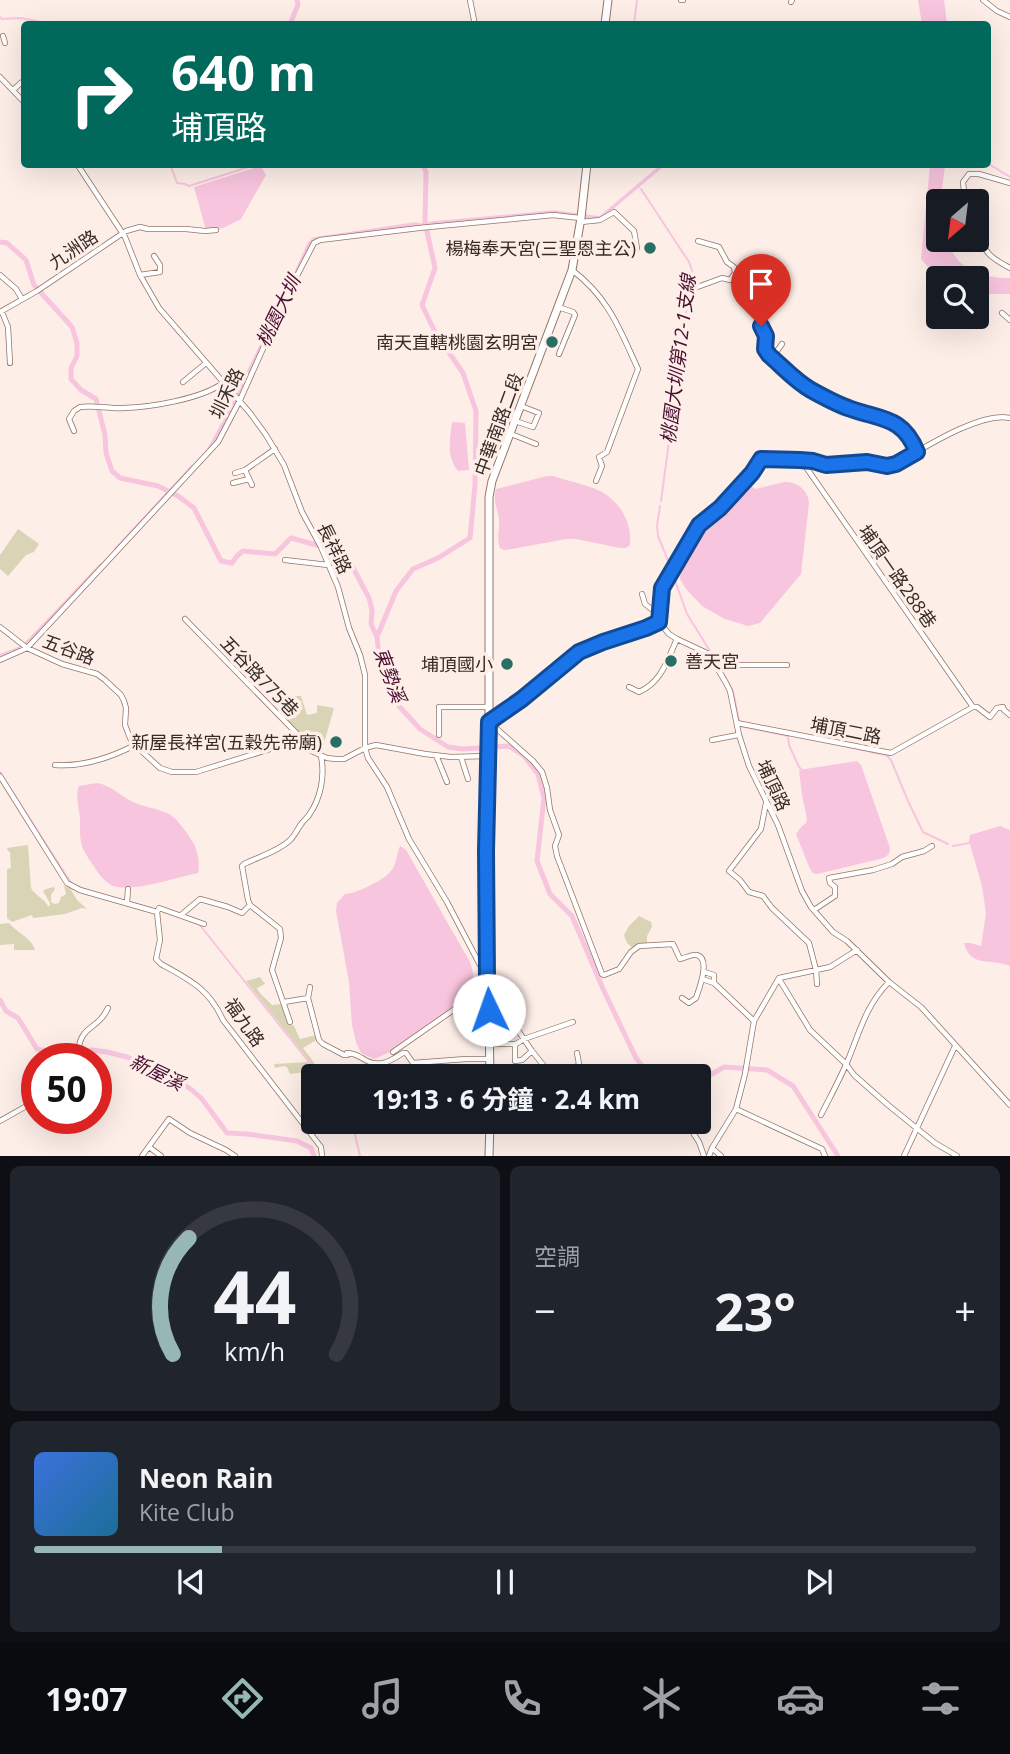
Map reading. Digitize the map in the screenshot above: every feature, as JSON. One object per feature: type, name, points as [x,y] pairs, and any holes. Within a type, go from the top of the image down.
[{"type":"main road","points":[[605,21],[608,0]]},
{"type":"main road","name":"中華南路二段","points":[[490,1064],[486,838],[489,754],[489,497],[492,481],[572,270],[587,168]]},
{"type":"main road","points":[[489,1156],[490,1134]]},
{"type":"street","points":[[470,0],[474,20]]},
{"type":"street","points":[[983,0],[1010,17]]},
{"type":"street","points":[[3,36],[5,43]]},
{"type":"street","points":[[0,77],[21,99]]},
{"type":"street","points":[[13,90],[21,83]]},
{"type":"street","name":"長祥路","points":[[80,168],[122,233],[159,308],[238,398],[263,430],[284,465],[302,512],[338,587],[346,619],[360,655],[365,675],[365,748],[368,758],[387,787],[409,839],[447,902],[502,1007],[542,1064]]},
{"type":"street","points":[[964,189],[963,182],[969,174],[979,174],[1010,183]]},
{"type":"street","name":"圳禾路","points":[[0,660],[24,646],[218,443],[314,243],[320,240],[421,228],[553,215],[600,220],[614,212],[634,231],[637,248],[635,251],[629,250],[624,240]]},
{"type":"street","points":[[122,233],[140,228],[216,230]]},
{"type":"street","name":"九洲路","points":[[1,312],[122,233]]},
{"type":"street","points":[[692,289],[722,278],[730,280],[735,273],[734,267],[727,262],[719,247],[698,241]]},
{"type":"street","points":[[986,252],[990,257],[1010,268]]},
{"type":"street","points":[[141,275],[160,272],[160,265],[154,256]]},
{"type":"street","points":[[572,270],[600,295],[638,369],[607,453],[599,457],[602,466],[596,481]]},
{"type":"street","points":[[0,275],[16,289],[22,299]]},
{"type":"street","points":[[558,307],[573,312],[574,317],[559,354]]},
{"type":"street","points":[[755,307],[757,320],[766,336],[765,349],[799,383],[851,409],[898,424],[911,437],[917,452]]},
{"type":"street","points":[[1,312],[8,327],[10,363]]},
{"type":"street","points":[[1002,313],[1010,320]]},
{"type":"street","points":[[772,358],[782,344]]},
{"type":"street","points":[[183,382],[206,363]]},
{"type":"street","points":[[74,431],[69,419],[80,407],[124,408],[166,403],[210,392],[223,383]]},
{"type":"street","points":[[516,421],[533,427],[539,413],[521,406]]},
{"type":"street","points":[[682,998],[689,1003],[694,1000],[704,972],[703,961],[694,955],[680,959],[675,945],[670,943],[639,946],[619,969],[602,974],[557,856],[555,846],[559,835],[550,810],[542,772],[489,722],[522,699],[579,652],[646,628],[659,619],[662,588],[699,525],[720,508],[761,459],[813,461],[826,465],[867,462],[887,466],[896,464],[979,421],[1003,416],[1010,418]]},
{"type":"street","points":[[511,434],[536,444]]},
{"type":"street","points":[[235,473],[245,470],[275,449]]},
{"type":"street","name":"埔頂一路288巷","points":[[800,460],[973,707]]},
{"type":"street","points":[[245,470],[252,485]]},
{"type":"street","points":[[233,483],[249,479]]},
{"type":"street","points":[[285,560],[328,565]]},
{"type":"street","name":"埔頂路","points":[[642,594],[645,604],[669,634],[709,654],[717,667],[730,691],[749,766],[778,825],[802,891],[814,910],[833,932],[847,941],[889,982],[921,1007],[1010,1105]]},
{"type":"street","name":"五谷路775巷","points":[[186,619],[314,751]]},
{"type":"street","name":"五谷路","points":[[0,627],[24,646],[62,664],[97,674],[105,680],[124,701],[125,725],[135,745]]},
{"type":"street","points":[[629,687],[639,692],[659,678],[677,639]]},
{"type":"street","points":[[717,667],[787,665]]},
{"type":"street","points":[[439,735],[439,708],[488,707]]},
{"type":"street","points":[[973,707],[990,717],[997,708],[1003,707],[1010,715]]},
{"type":"street","name":"埔頂二路","points":[[737,723],[891,753],[973,707]]},
{"type":"street","points":[[712,740],[739,735]]},
{"type":"street","points":[[55,765],[75,765],[107,758],[135,745],[160,768],[179,773],[196,772],[283,745],[314,751],[327,758],[344,759],[376,745],[461,757],[489,754]]},
{"type":"street","points":[[290,1023],[272,970],[281,938],[280,929],[250,905],[242,866],[286,844],[309,816],[323,781],[321,755]]},
{"type":"street","points":[[436,755],[447,782]]},
{"type":"street","points":[[461,757],[468,779]]},
{"type":"street","points":[[0,776],[61,874],[73,887],[181,915],[204,924]]},
{"type":"street","points":[[766,802],[761,829],[729,871],[749,892],[763,896],[809,943],[817,984]]},
{"type":"street","points":[[814,910],[835,896],[835,887],[829,878],[873,870],[932,846]]},
{"type":"street","points":[[127,903],[128,889]]},
{"type":"street","points":[[181,915],[200,899],[228,906],[242,913],[250,905]]},
{"type":"street","name":"福九路","points":[[158,910],[160,933],[156,959],[205,991],[211,998],[223,1020],[321,1147],[322,1156]]},
{"type":"street","points":[[709,1156],[736,1109],[754,1021],[779,978],[830,967],[857,950]]},
{"type":"street","points":[[704,972],[714,975],[714,983]]},
{"type":"street","points":[[393,1052],[472,997],[487,978]]},
{"type":"street","points":[[779,978],[810,1030],[854,1075],[917,1129],[957,1156]]},
{"type":"street","points":[[702,979],[714,983],[754,1021]]},
{"type":"street","points":[[821,1115],[870,1005],[889,982]]},
{"type":"street","points":[[310,987],[308,998],[319,1040],[344,1055],[352,1053],[375,1065],[390,1062],[403,1053],[406,1053],[413,1063],[490,1059]]},
{"type":"street","points":[[284,1002],[308,998]]},
{"type":"street","points":[[79,1043],[86,1030],[101,1021],[108,1008]]},
{"type":"street","points":[[490,1044],[515,1044],[573,1023]]},
{"type":"street","points":[[490,1028],[515,1027]]},
{"type":"street","points":[[515,1044],[515,1061],[522,1060],[532,1051]]},
{"type":"street","points":[[904,1156],[955,1046]]},
{"type":"street","points":[[577,1053],[579,1064]]},
{"type":"street","points":[[0,1121],[21,1109]]},
{"type":"street","points":[[736,1109],[822,1150],[825,1156]]},
{"type":"street","points":[[142,1156],[169,1119],[235,1156]]},
{"type":"street","points":[[694,1134],[704,1156]]},
{"type":"street","points":[[149,1147],[161,1156]]},
{"type":"street","points":[[712,1148],[721,1156]]},
{"type":"shaded area","points":[[918,0],[944,0],[947,21],[922,21]]},
{"type":"shaded area","points":[[255,168],[262,168],[266,175],[241,219],[223,228],[206,230],[194,187]]},
{"type":"shaded area","points":[[930,168],[945,168],[942,189],[928,189]]},
{"type":"shaded area","points":[[926,207],[926,252],[953,252],[966,266],[927,266],[921,259]]},
{"type":"shaded area","points":[[989,276],[1010,278],[1010,294],[989,294]]},
{"type":"shaded area","points":[[452,422],[465,423],[469,470],[458,471],[454,465],[450,447]]},
{"type":"shaded area","points":[[547,476],[591,487],[609,497],[624,514],[630,545],[620,548],[566,539],[512,549],[500,548],[496,489]]},
{"type":"shaded area","points":[[784,482],[794,483],[801,488],[807,494],[809,503],[801,574],[760,623],[748,626],[725,619],[702,606],[686,589],[680,579],[681,570],[706,520],[736,504],[746,484],[756,489]]},
{"type":"shaded area","points":[[18,529],[39,544],[8,576],[0,569],[0,555]]},
{"type":"shaded area","points":[[290,696],[301,696],[307,715],[317,713],[317,705],[334,708],[321,754],[284,720]]},
{"type":"shaded area","points":[[857,761],[861,765],[890,848],[889,854],[884,858],[813,873],[796,834],[807,819],[799,770]]},
{"type":"shaded area","points":[[97,783],[111,788],[131,801],[175,818],[195,846],[198,873],[129,887],[111,885],[106,881],[86,854],[80,837],[77,795],[79,786]]},
{"type":"shaded area","points":[[1000,826],[1010,830],[1010,966],[976,959],[967,951],[964,943],[981,946],[986,913],[982,886],[969,841],[970,835]]},
{"type":"shaded area","points":[[28,845],[31,888],[35,893],[50,906],[43,891],[54,887],[51,902],[55,904],[66,894],[64,886],[70,888],[77,900],[87,909],[33,918],[32,915],[12,922],[7,918],[7,869],[11,868],[10,852],[7,848]]},
{"type":"shaded area","points":[[400,846],[406,850],[470,962],[473,985],[467,998],[390,1052],[374,1059],[361,1053],[356,1042],[349,982],[336,911],[337,903],[345,894],[369,886],[390,872]]},
{"type":"shaded area","points":[[639,916],[651,922],[652,927],[647,936],[647,945],[634,949],[627,943],[624,935]]},
{"type":"shaded area","points":[[9,923],[35,950],[14,950],[14,944],[0,945],[0,924]]},
{"type":"shaded area","points":[[260,977],[265,984],[257,988],[258,990],[272,1005],[283,1004],[300,1039],[316,1035],[318,1039],[303,1048],[315,1064],[301,1064],[301,1073],[290,1074],[287,1067],[275,1068],[274,1064],[310,1062],[246,981]]},
{"type":"waterway","name":"東勢溪","points":[[291,21],[298,5],[297,0]]},
{"type":"waterway","points":[[634,21],[637,0]]},
{"type":"waterway","points":[[0,17],[36,21]]},
{"type":"waterway","points":[[991,165],[1010,177]]},
{"type":"waterway","points":[[171,168],[177,183],[189,186],[245,168]]},
{"type":"waterway","name":"東勢溪","points":[[424,168],[425,222],[435,268],[422,305],[435,332],[463,373],[476,411],[475,485],[470,538],[438,558],[413,569],[396,591],[377,637],[379,655],[399,706],[420,729],[448,747],[463,749],[509,746],[524,756],[538,774],[544,798],[537,861],[550,894],[572,916],[604,991],[641,1064]]},
{"type":"waterway","name":"桃園大圳","points":[[294,277],[314,239],[415,224],[554,212],[600,218],[659,168]]},
{"type":"waterway","name":"桃園大圳第12-1支線","points":[[641,189],[692,270],[661,501]]},
{"type":"waterway","points":[[0,242],[7,243],[26,260],[34,285],[72,327],[77,343],[77,356],[71,368],[71,379],[81,390],[96,399],[112,471],[120,478],[158,486],[194,508],[221,561],[232,563],[243,551],[275,554],[291,538],[327,548],[348,558],[369,598],[371,624],[377,637]]},
{"type":"waterway","name":"桃園大圳","points":[[209,449],[267,334]]},
{"type":"waterway","name":"桃園大圳","points":[[116,549],[192,467]]},
{"type":"waterway","name":"桃園大圳第12-1支線","points":[[660,506],[658,536],[671,568]]},
{"type":"waterway","name":"桃園大圳","points":[[0,656],[23,647],[101,565]]},
{"type":"waterway","name":"桃園大圳第12-1支線","points":[[673,575],[687,614],[718,664]]},
{"type":"waterway","name":"桃園大圳第12-1支線","points":[[721,669],[733,691],[739,721]]},
{"type":"waterway","points":[[740,726],[788,736],[789,745],[801,769]]},
{"type":"waterway","points":[[840,745],[867,751]]},
{"type":"waterway","points":[[870,752],[886,755],[891,760],[923,832],[948,844]]},
{"type":"waterway","points":[[0,772],[71,883]]},
{"type":"waterway","points":[[953,846],[969,843]]},
{"type":"waterway","points":[[79,887],[90,891]]},
{"type":"waterway","points":[[133,903],[151,908]]},
{"type":"waterway","points":[[199,924],[310,1064]]},
{"type":"waterway","name":"新屋溪","points":[[0,1000],[6,1011],[18,1018],[37,1049],[68,1056],[92,1050],[127,1057],[170,1075],[192,1090],[227,1133],[297,1141],[311,1148],[314,1156]]},
{"type":"waterway","name":"東勢溪","points":[[711,1074],[724,1067],[767,1070],[793,1086],[838,1156]]},
{"type":"waterway","points":[[355,1134],[360,1156]]},
{"type":"place","name":"楊梅奉天宮(三聖恩主公)","points":[[650,248]]},
{"type":"place","name":"南天直轄桃園玄明宮","points":[[552,342]]},
{"type":"place","name":"善天宮","points":[[671,661]]},
{"type":"place","name":"埔頂國小","points":[[507,664]]},
{"type":"place","name":"新屋長祥宮(五穀先帝廟)","points":[[336,742]]},
{"type":"route","points":[[489,1010],[486,851],[489,722],[522,699],[579,652],[659,622],[662,588],[699,525],[720,508],[761,459],[813,461],[826,465],[867,462],[887,466],[917,452],[911,437],[898,424],[851,409],[799,383],[769,355],[765,349],[766,336],[761,326]]}]
